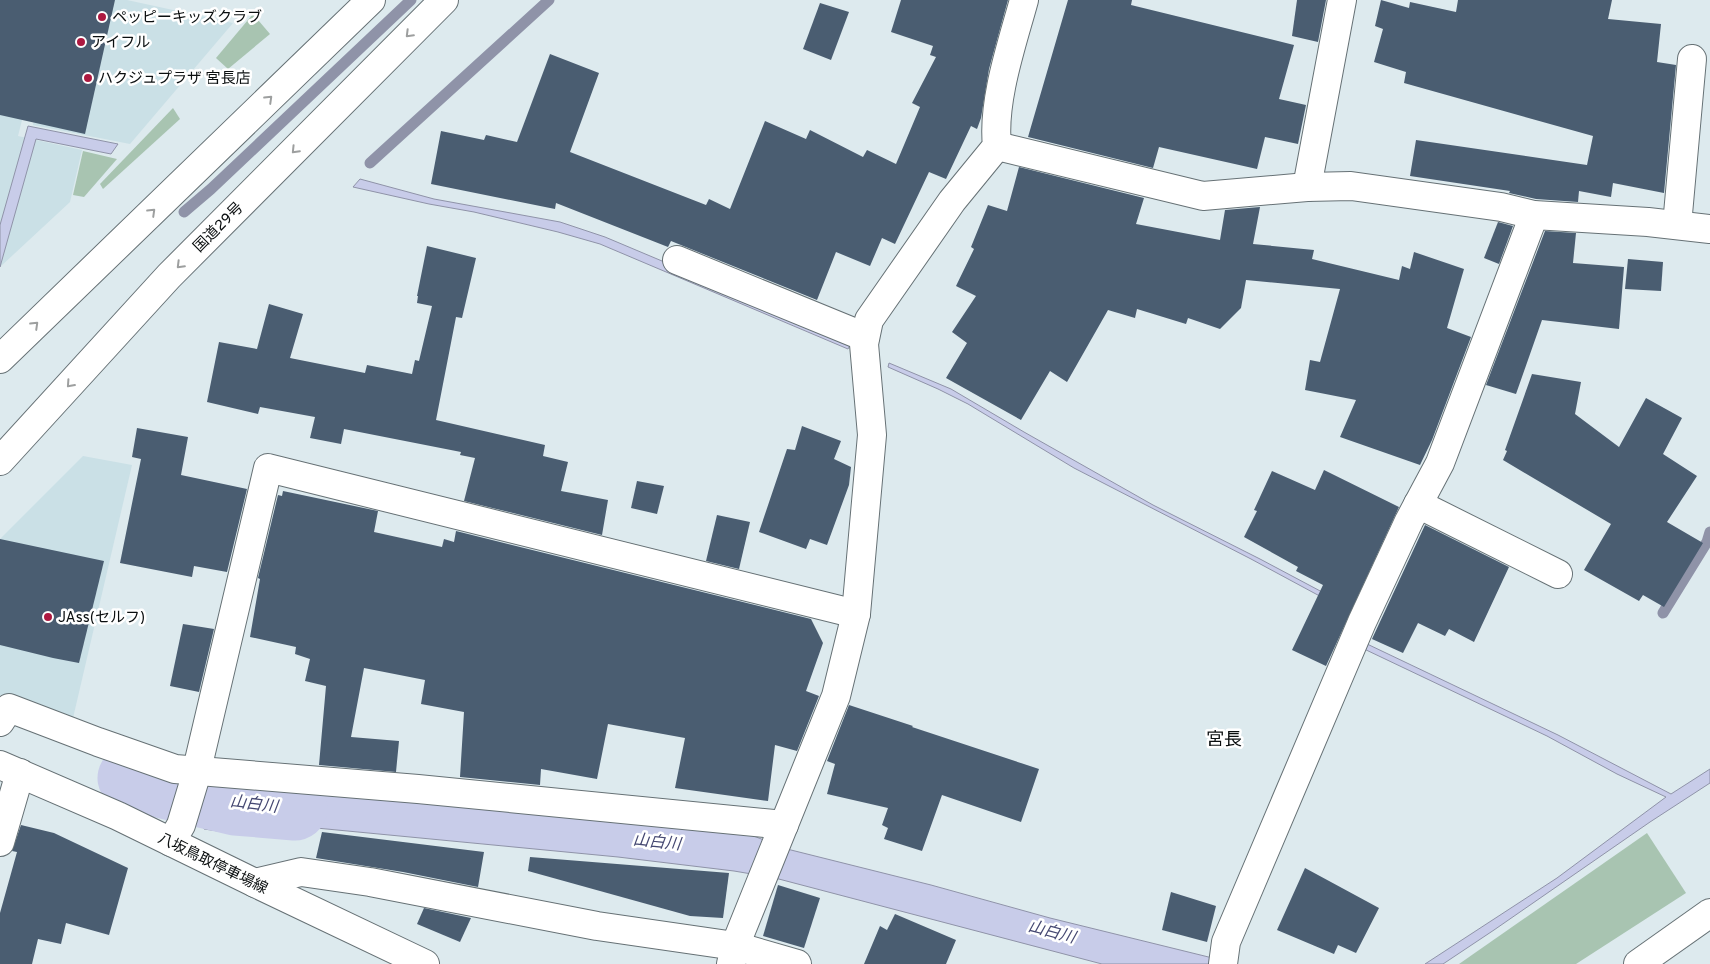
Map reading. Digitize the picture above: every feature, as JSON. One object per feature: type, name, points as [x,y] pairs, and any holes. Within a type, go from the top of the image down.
[{"type":"main road","name":"国道29号","points":[[0,461],[169,276],[444,0]]},
{"type":"main road","points":[[733,955],[836,696],[856,614],[872,435],[865,337],[870,320],[952,201],[996,146],[995,132],[1003,83],[1024,0]]},
{"type":"main road","points":[[1307,187],[1342,0]]},
{"type":"main road","points":[[0,359],[364,6]]},
{"type":"main road","points":[[1676,225],[1692,59]]},
{"type":"main road","points":[[996,146],[1203,196],[1307,187],[1351,186],[1501,207],[1534,215],[1710,229]]},
{"type":"main road","points":[[1223,964],[1226,942],[1362,622],[1418,504],[1440,463],[1534,215]]},
{"type":"main road","points":[[677,260],[865,337]]},
{"type":"main road","points":[[171,842],[181,825],[196,770],[268,468],[856,614]]},
{"type":"main road","points":[[1418,504],[1558,574]]},
{"type":"main road","points":[[0,722],[9,708],[175,769],[428,790],[784,825]]},
{"type":"main road","points":[[0,842],[10,769]]},
{"type":"main road","name":"八坂鳥取停車場線","points":[[10,769],[118,816],[425,964]]},
{"type":"main road","points":[[255,883],[302,872],[370,882],[597,926],[733,955],[797,964]]},
{"type":"main road","points":[[1638,964],[1710,913]]},
{"type":"shaded area","points":[[0,0],[52,0],[18,136],[82,150],[70,202],[0,267]]},
{"type":"shaded area","points":[[62,0],[127,0],[233,23],[130,144],[33,125]]},
{"type":"shaded area","name":"JAss(セルフ)","points":[[83,456],[132,465],[73,718],[0,695],[0,539]]},
{"type":"green space","points":[[253,14],[270,34],[228,69],[216,58]]},
{"type":"green space","points":[[173,108],[180,119],[103,189],[100,184]]},
{"type":"green space","points":[[83,151],[117,159],[84,197],[73,195]]},
{"type":"green space","points":[[1647,833],[1686,893],[1576,964],[1459,964]]},
{"type":"water","points":[[28,126],[118,144],[111,154],[36,139],[0,267],[0,225]]},
{"type":"water","points":[[360,179],[434,199],[560,222],[605,237],[852,341],[848,349],[600,244],[474,212],[353,187]]},
{"type":"water","points":[[889,363],[951,389],[1153,505],[1356,610],[1353,614],[1074,468],[968,404],[888,367]]},
{"type":"water","points":[[1365,643],[1558,735],[1671,794],[1710,769],[1710,783],[1443,964],[1425,964],[1557,878],[1666,797],[1617,774],[1547,736],[1362,648]]},
{"type":"water","points":[[209,786],[471,807],[751,835],[787,849],[931,885],[1050,918],[1237,964],[1102,964],[775,878],[734,871],[618,857],[285,825],[249,823],[218,831],[204,829],[203,807]]},
{"type":"building","points":[[0,0],[115,0],[85,134],[0,115]]},
{"type":"building","points":[[901,0],[1008,0],[989,69],[981,118],[977,129],[971,126],[946,179],[929,172],[895,244],[882,238],[870,266],[836,252],[817,300],[671,241],[668,247],[556,203],[555,209],[431,184],[441,131],[484,140],[486,135],[517,142],[550,54],[599,73],[570,152],[706,205],[709,199],[730,209],[765,121],[806,139],[810,130],[863,157],[867,150],[896,164],[920,107],[912,103],[936,57],[930,55],[933,46],[891,32]]},
{"type":"building","points":[[1068,0],[1132,0],[1131,5],[1294,45],[1279,99],[1306,105],[1298,144],[1265,137],[1257,169],[1159,147],[1153,168],[1028,137]]},
{"type":"building","points":[[1297,0],[1326,0],[1318,42],[1292,36]]},
{"type":"building","points":[[1381,0],[1409,8],[1410,2],[1456,12],[1458,0],[1612,0],[1608,19],[1661,24],[1657,62],[1676,65],[1664,193],[1613,183],[1611,197],[1579,191],[1578,202],[1536,199],[1509,193],[1510,191],[1410,176],[1416,140],[1587,165],[1593,136],[1404,83],[1406,72],[1374,62],[1383,29],[1375,26]]},
{"type":"building","points":[[820,3],[849,12],[831,60],[803,49]]},
{"type":"building","points":[[1019,167],[1144,198],[1136,224],[1220,240],[1225,210],[1260,207],[1253,244],[1314,250],[1312,259],[1399,280],[1402,266],[1410,269],[1414,252],[1464,269],[1447,328],[1471,337],[1432,440],[1420,465],[1340,437],[1356,400],[1305,390],[1310,360],[1320,362],[1340,289],[1246,280],[1241,308],[1220,329],[1188,318],[1186,324],[1137,309],[1135,318],[1108,310],[1067,382],[1050,371],[1021,420],[946,378],[967,343],[952,332],[976,296],[956,286],[974,249],[971,247],[988,205],[1007,211]]},
{"type":"building","points":[[1498,222],[1513,226],[1499,264],[1484,258]]},
{"type":"building","points":[[1545,231],[1576,233],[1573,263],[1624,267],[1619,329],[1542,320],[1516,394],[1486,385]]},
{"type":"building","points":[[427,246],[476,258],[462,318],[456,317],[436,420],[545,445],[543,456],[568,462],[561,491],[608,500],[602,535],[464,501],[475,458],[460,455],[461,452],[344,429],[341,444],[310,438],[315,417],[260,407],[258,414],[207,402],[219,342],[257,349],[269,304],[303,314],[290,358],[365,373],[367,365],[412,374],[415,360],[419,361],[432,306],[417,303]]},
{"type":"building","points":[[1628,259],[1663,262],[1661,291],[1625,289]]},
{"type":"building","points":[[1532,374],[1581,382],[1575,414],[1619,447],[1646,398],[1682,418],[1663,454],[1697,476],[1667,522],[1703,543],[1664,607],[1643,595],[1639,601],[1584,570],[1611,524],[1503,460]]},
{"type":"building","points":[[802,426],[841,441],[834,459],[851,467],[849,485],[827,545],[810,539],[806,549],[759,532],[787,449],[795,450]]},
{"type":"building","points":[[137,428],[188,437],[181,475],[247,489],[227,572],[194,566],[192,577],[120,563],[141,459],[132,457]]},
{"type":"building","points":[[1324,470],[1399,507],[1326,666],[1292,650],[1323,585],[1296,571],[1298,567],[1244,537],[1257,511],[1254,510],[1272,471],[1315,490]]},
{"type":"building","points":[[637,481],[664,486],[657,514],[631,508]]},
{"type":"building","points":[[283,491],[378,511],[374,532],[442,547],[444,539],[454,542],[456,531],[811,619],[823,643],[806,691],[819,696],[797,751],[775,745],[768,801],[675,788],[685,738],[608,724],[597,779],[541,769],[540,785],[460,777],[464,712],[421,704],[425,680],[364,668],[351,737],[399,741],[396,772],[319,765],[326,686],[305,681],[310,659],[295,654],[296,647],[250,637],[260,579],[258,578],[278,495],[282,496]]},
{"type":"building","points":[[717,515],[750,522],[739,569],[706,561]]},
{"type":"building","points":[[1425,525],[1509,567],[1474,642],[1449,629],[1445,636],[1418,623],[1403,653],[1372,639]]},
{"type":"building","points":[[0,539],[104,561],[79,663],[0,645]]},
{"type":"building","points":[[183,624],[214,629],[199,692],[170,686]]},
{"type":"building","points":[[849,705],[1039,769],[1021,822],[942,795],[922,851],[884,839],[888,828],[882,825],[888,808],[827,794],[835,764],[827,761]]},
{"type":"building","points":[[21,825],[54,833],[128,868],[109,935],[66,923],[61,944],[38,939],[32,964],[0,964],[0,913],[17,852],[12,851]]},
{"type":"building","points":[[322,832],[484,852],[478,887],[403,872],[316,858]]},
{"type":"building","points":[[530,857],[729,873],[723,918],[690,916],[528,871]]},
{"type":"building","points":[[1305,868],[1379,908],[1356,953],[1338,945],[1334,954],[1277,930]]},
{"type":"building","points":[[778,885],[820,898],[804,948],[763,936]]},
{"type":"building","points":[[1171,892],[1216,906],[1207,942],[1162,930]]},
{"type":"building","points":[[424,908],[471,918],[460,942],[417,924]]},
{"type":"building","points":[[895,914],[956,940],[946,964],[864,964],[880,926],[887,930]]},
{"type":"waterway","points":[[184,212],[211,189],[411,0]]},
{"type":"waterway","points":[[370,163],[549,0]]},
{"type":"waterway","points":[[1663,613],[1707,542],[1710,532]]},
{"type":"waterway","name":"山白川","points":[[130,778],[236,803],[295,808]]},
{"type":"place","name":"ペッピーキッズクラブ","points":[[102,17]]},
{"type":"place","name":"アイフル","points":[[81,42]]},
{"type":"place","name":"ハクジュプラザ 宮長店","points":[[88,78]]},
{"type":"place","name":"JAss(セルフ)","points":[[48,617]]},
{"type":"district","name":"宮長","points":[[1224,739]]}]
